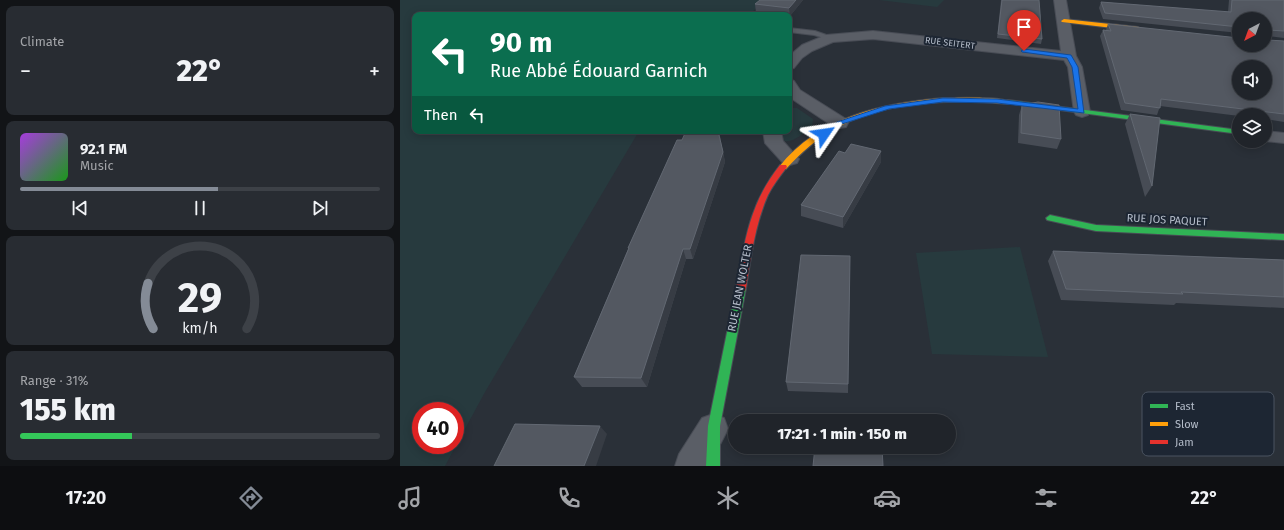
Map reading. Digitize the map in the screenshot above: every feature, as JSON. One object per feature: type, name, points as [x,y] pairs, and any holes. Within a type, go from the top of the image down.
[{"type":"street","points":[[1060,0],[1069,56],[1075,67],[1082,112]]},
{"type":"street","points":[[1064,21],[1144,29]]},
{"type":"street","name":"RUE SEITERT","points":[[831,38],[873,35],[888,36],[1069,56]]},
{"type":"street","points":[[792,61],[797,55],[807,48],[831,38]]},
{"type":"street","points":[[792,92],[840,123]]},
{"type":"street","name":"RUE JEAN WOLTER","points":[[712,466],[714,426],[754,217],[768,185],[790,159],[810,143],[840,123],[888,108],[943,100],[997,101],[1232,131]]},
{"type":"street","points":[[772,134],[774,143],[790,159]]},
{"type":"street","points":[[1272,137],[1284,138]]},
{"type":"street","name":"RUE JOS PAQUET","points":[[1050,218],[1096,228],[1284,237]]},
{"type":"street","name":"RUE JEAN WOLTER","points":[[691,466],[714,426]]},
{"type":"lane","points":[[792,30],[815,33],[831,38]]},
{"type":"green space","points":[[400,0],[765,0],[752,12],[412,12],[412,134],[637,134],[485,392],[464,431],[464,402],[412,402],[412,454],[451,454],[445,466],[400,466]]},
{"type":"green space","points":[[879,0],[944,0],[937,7]]},
{"type":"green space","points":[[792,108],[797,108],[813,119],[812,127],[801,135],[789,141],[781,140],[781,134],[792,134]]},
{"type":"green space","points":[[1020,247],[1048,357],[932,354],[916,253]]},
{"type":"building","points":[[760,0],[796,0],[789,8],[755,4]]},
{"type":"building","points":[[1002,0],[1039,0],[1042,39],[998,34]]},
{"type":"building","points":[[1232,0],[1284,0],[1284,31],[1272,30],[1272,12],[1232,12],[1232,26],[1105,13],[1101,2],[1231,12]]},
{"type":"building","points":[[1108,24],[1232,37],[1232,52],[1272,52],[1272,40],[1284,41],[1284,114],[1272,113],[1272,108],[1235,108],[1161,99],[1160,108],[1125,103],[1103,30],[1111,31]]},
{"type":"building","points":[[1038,102],[1059,105],[1061,139],[1021,133],[1022,105]]},
{"type":"building","points":[[1130,114],[1160,118],[1152,186]]},
{"type":"building","points":[[685,134],[719,134],[723,152],[690,249],[683,249],[641,378],[574,377],[628,248],[677,140],[682,140]]},
{"type":"building","points":[[851,144],[881,151],[843,217],[801,205],[839,151],[845,153]]},
{"type":"building","points":[[1053,251],[1284,260],[1284,297],[1181,292],[1183,294],[1066,289]]},
{"type":"building","points":[[801,255],[850,256],[848,384],[786,382]]},
{"type":"building","points":[[515,424],[600,426],[584,466],[494,466]]},
{"type":"building","points":[[814,454],[882,454],[883,466],[813,466]]},
{"type":"traffic: fast","points":[[1008,102],[1232,131]]},
{"type":"traffic: fast","points":[[1050,218],[1096,228],[1284,237]]},
{"type":"traffic: fast","points":[[713,466],[714,426],[741,288]]},
{"type":"traffic: slow","points":[[1064,21],[1138,29]]},
{"type":"traffic: slow","points":[[783,167],[808,144],[829,129],[855,117],[876,110],[920,102],[943,100],[987,100],[1008,102]]},
{"type":"traffic: jam","points":[[741,288],[753,224],[758,209],[764,194],[783,167]]},
{"type":"route","points":[[824,134],[840,123],[859,116],[888,108],[943,100],[997,101],[1082,112],[1075,67],[1069,56],[1024,51]]}]
